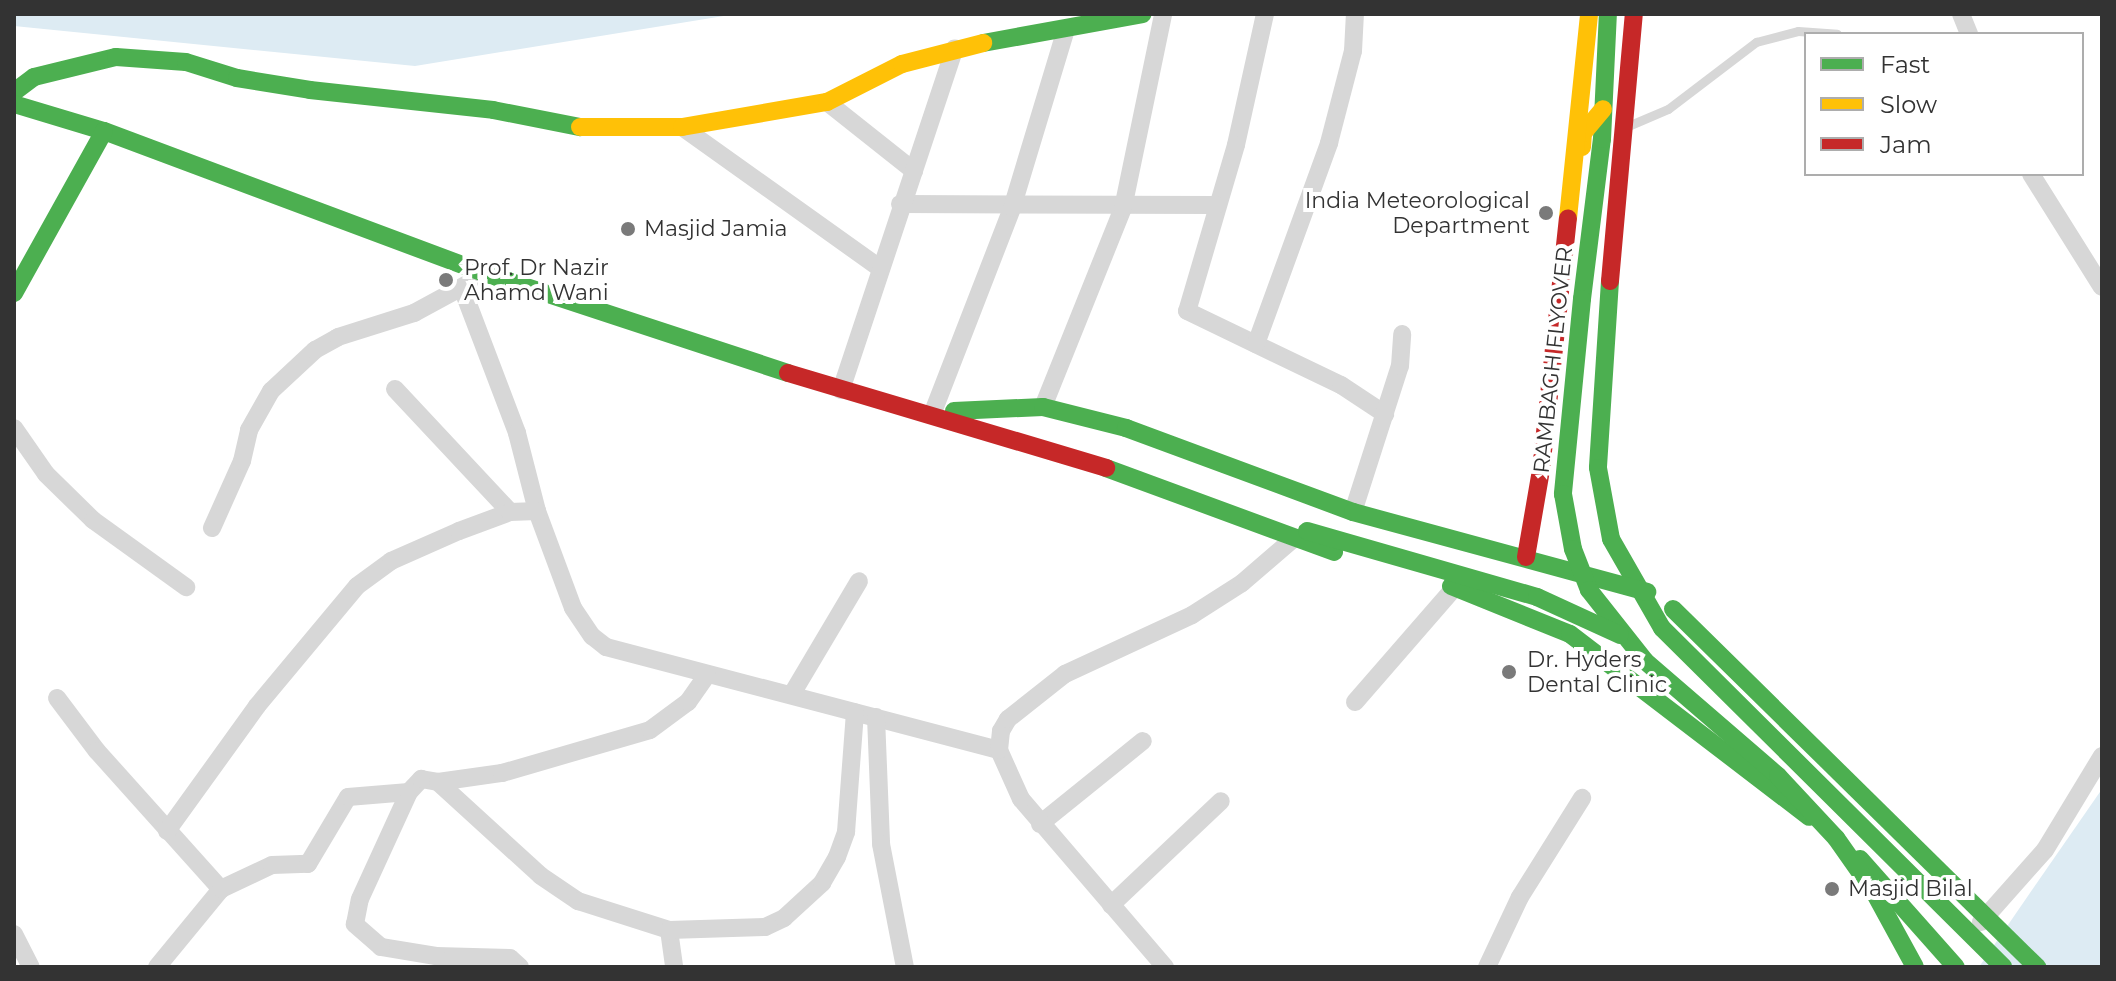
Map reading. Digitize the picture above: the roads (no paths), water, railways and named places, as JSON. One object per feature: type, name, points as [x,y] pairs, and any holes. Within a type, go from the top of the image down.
[{"type":"main road","points":[[14,92],[34,77],[116,57],[186,62],[237,78],[310,90],[493,110],[597,130],[682,127],[827,102],[902,64],[955,48],[1065,32],[1142,14]]},
{"type":"main road","points":[[1531,559],[1589,14]]},
{"type":"main road","name":"RAMBAGH FLYOVER","points":[[1608,14],[1602,139],[1563,494],[1580,571],[1621,636],[1778,776],[1826,827],[1874,892],[1915,967]]},
{"type":"main road","points":[[1634,14],[1599,403],[1598,468],[1611,539],[1635,588],[1662,628],[1919,879],[1967,936],[2003,967]]},
{"type":"main road","points":[[14,104],[104,131],[484,273],[841,390],[933,412],[1065,453],[1101,453],[1299,535],[1455,587],[1570,634],[1621,668],[1864,862],[1949,965]]},
{"type":"main road","points":[[1531,559],[1545,527],[1583,133],[1603,109]]},
{"type":"main road","points":[[15,291],[104,131]]},
{"type":"main road","points":[[933,412],[1043,407],[1126,428],[1353,512],[1660,597],[2037,967]]},
{"type":"main road","points":[[1422,578],[1431,532]]},
{"type":"main road","points":[[1299,535],[1537,597],[1621,636]]},
{"type":"street","points":[[1043,407],[1123,208],[1163,14]]},
{"type":"street","points":[[1265,14],[1236,145],[1187,311],[1341,385],[1385,414]]},
{"type":"street","points":[[1256,344],[1329,143],[1353,51],[1355,14]]},
{"type":"street","points":[[933,412],[1012,208],[1065,32]]},
{"type":"street","points":[[841,390],[900,204],[955,48]]},
{"type":"street","points":[[827,102],[914,171]]},
{"type":"street","points":[[682,127],[881,269]]},
{"type":"street","points":[[2032,176],[2102,287]]},
{"type":"street","points":[[900,204],[1012,208],[1216,205]]},
{"type":"street","points":[[212,528],[242,461],[249,430],[278,384],[338,337],[414,313],[484,273]]},
{"type":"street","points":[[462,288],[517,433],[537,511],[573,608],[592,636],[606,647],[999,750]]},
{"type":"street","points":[[1353,512],[1400,366],[1402,334]]},
{"type":"street","points":[[395,389],[510,512]]},
{"type":"street","points":[[14,428],[46,474],[93,520],[186,587]]},
{"type":"street","points":[[167,831],[257,706],[357,586],[391,561],[510,512],[537,511]]},
{"type":"street","points":[[1165,967],[1040,824],[1010,782],[999,750],[1008,719],[1065,674],[1192,615],[1242,583],[1299,535]]},
{"type":"street","points":[[792,694],[859,581]]},
{"type":"street","points":[[1355,702],[1455,587]]},
{"type":"street","points":[[520,967],[510,958],[436,956],[381,947],[361,934],[355,924],[360,899],[409,792],[421,779],[438,782],[502,773],[650,730],[688,702],[707,675]]},
{"type":"street","points":[[57,698],[167,831],[221,889]]},
{"type":"street","points":[[438,782],[558,890],[669,930],[765,927],[784,918],[822,883],[846,832],[855,712]]},
{"type":"street","points":[[876,717],[881,844],[905,967]]},
{"type":"street","points":[[1040,824],[1143,741]]},
{"type":"street","points":[[1967,936],[2036,863],[2102,756]]},
{"type":"street","points":[[157,967],[221,889],[272,865],[306,865],[350,796],[409,792]]},
{"type":"street","points":[[1487,967],[1520,897],[1582,798]]},
{"type":"street","points":[[1111,905],[1221,801]]},
{"type":"street","points":[[669,930],[674,967]]},
{"type":"street","points":[[17,942],[31,967]]},
{"type":"lane","points":[[1625,128],[1668,109],[1756,42],[1798,31],[1811,32]]},
{"type":"place","name":"India Meteorological Department","points":[[1546,213]]},
{"type":"place","name":"Masjid Jamia","points":[[628,229]]},
{"type":"place","name":"Prof. Dr Nazir Ahamd Wani","points":[[446,280]]},
{"type":"place","name":"Dr. Hyders Dental Clinic","points":[[1509,672]]},
{"type":"place","name":"Masjid Bilal","points":[[1832,889]]}]
